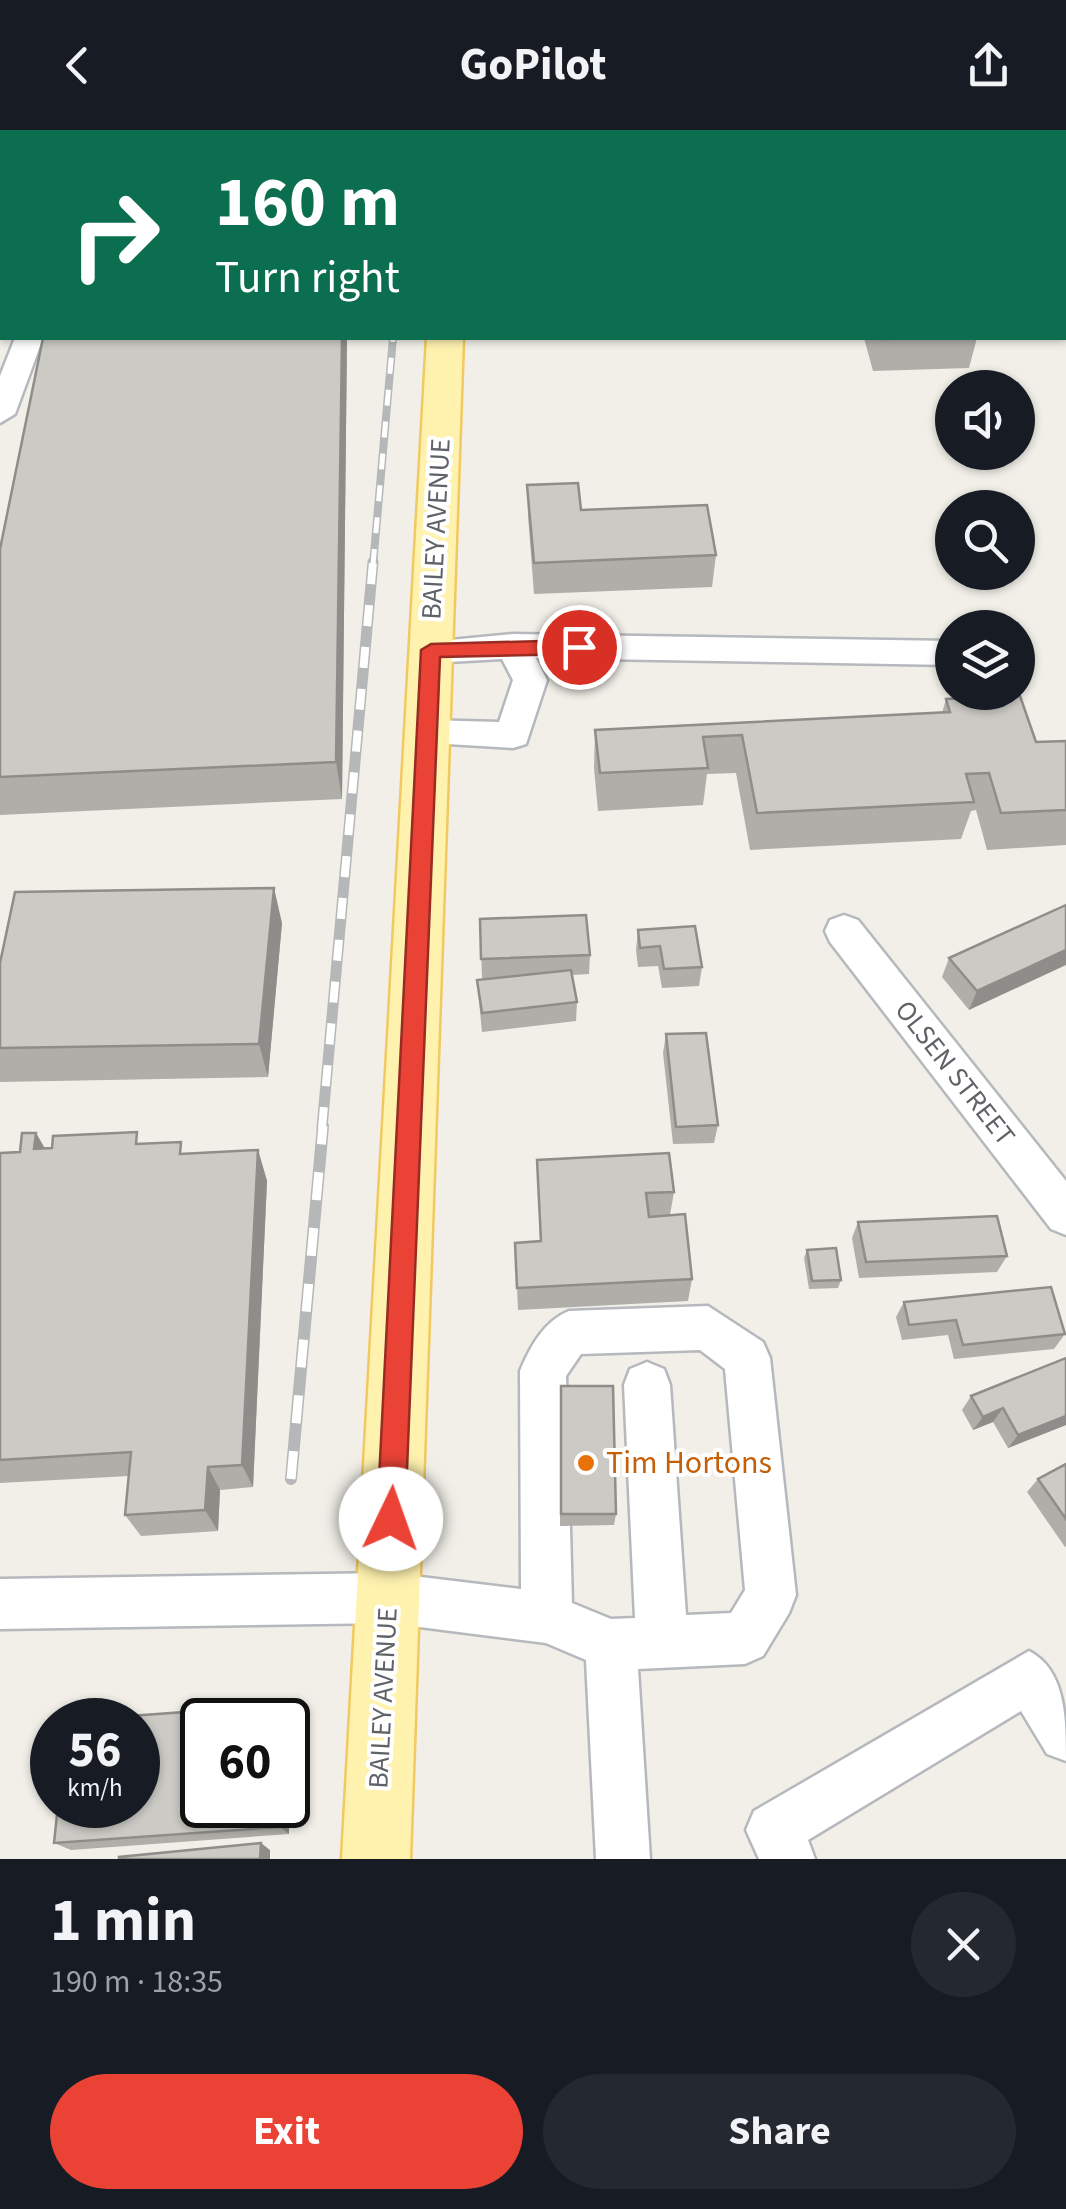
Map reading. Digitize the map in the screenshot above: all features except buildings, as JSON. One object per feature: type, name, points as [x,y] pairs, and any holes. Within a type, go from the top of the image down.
[{"type":"main road","name":"BAILEY AVENUE","points":[[376,1859],[445,340]]},
{"type":"street","points":[[0,414],[28,340]]},
{"type":"street","points":[[427,733],[513,735],[530,680],[514,646]]},
{"type":"street","points":[[431,650],[514,646],[935,653]]},
{"type":"street","name":"OLSEN STREET","points":[[844,931],[1066,1215]]},
{"type":"street","points":[[0,1604],[388,1598],[547,1618],[637,1643],[746,1638],[771,1595],[747,1358],[708,1328],[569,1334],[543,1372],[547,1618]]},
{"type":"street","points":[[622,1859],[637,1643],[648,1385]]},
{"type":"street","points":[[788,1859],[773,1830],[1030,1677],[1066,1735]]},
{"type":"railway","points":[[373,565],[393,340]]},
{"type":"railway","points":[[322,1128],[373,562]]},
{"type":"railway","points":[[291,1479],[323,1126]]},
{"type":"place","name":"Tim Hortons","points":[[586,1463]]},
{"type":"route","points":[[391,1519],[431,650],[579,647]]}]
